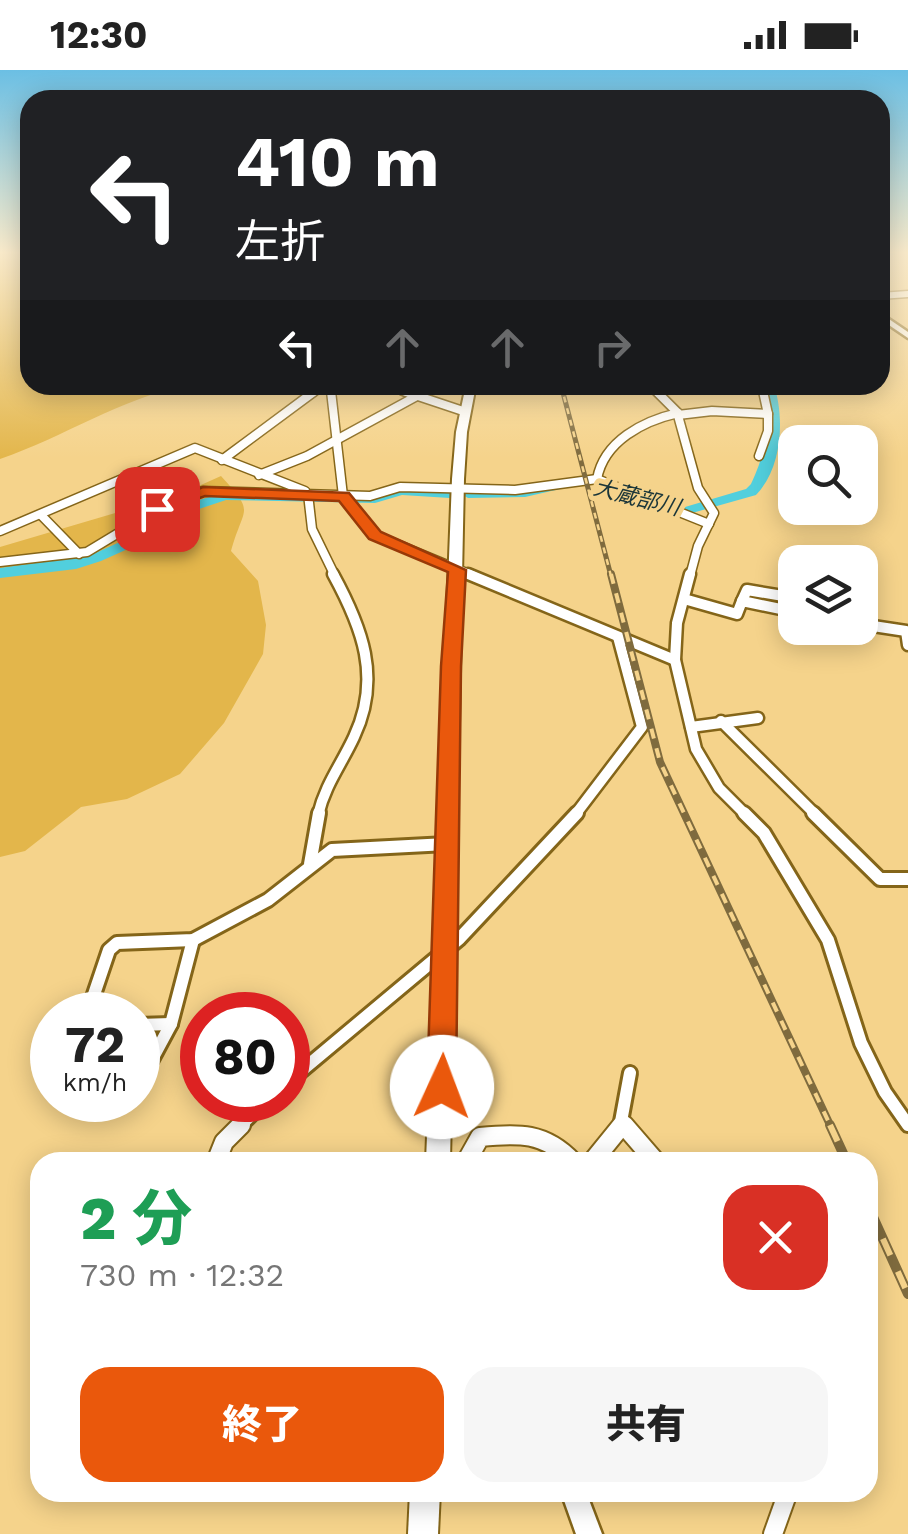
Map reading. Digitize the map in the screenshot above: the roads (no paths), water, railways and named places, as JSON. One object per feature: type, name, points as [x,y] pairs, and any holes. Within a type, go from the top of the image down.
[{"type":"highway","points":[[441,1152],[458,491],[464,411],[469,395]]},
{"type":"highway","points":[[423,1534],[425,1502]]},
{"type":"main road","points":[[577,1502],[589,1534]]},
{"type":"street","points":[[222,460],[313,395]]},
{"type":"street","points":[[328,395],[343,496],[375,535],[675,660]]},
{"type":"street","points":[[259,476],[289,467],[414,395],[464,411]]},
{"type":"street","points":[[659,395],[678,414],[698,488],[714,513],[677,623],[675,660],[706,771],[764,833],[828,940],[861,1043],[885,1092],[908,1125]]},
{"type":"street","points":[[759,456],[768,431],[763,395]]},
{"type":"street","points":[[597,479],[603,455],[622,439],[678,414],[768,414]]},
{"type":"street","points":[[0,531],[42,516],[125,474],[175,454],[201,449],[259,476],[292,484],[308,494]]},
{"type":"street","points":[[0,562],[80,554],[104,545],[157,509],[187,495],[239,491],[370,496],[400,487],[515,490],[564,480],[597,479],[708,524]]},
{"type":"street","points":[[308,494],[308,521],[360,624],[368,654],[358,726],[327,784],[317,816],[310,864]]},
{"type":"street","points":[[42,516],[80,554]]},
{"type":"street","points":[[684,599],[737,614],[747,590],[778,595]]},
{"type":"street","points":[[742,601],[778,608]]},
{"type":"street","points":[[878,627],[906,631],[908,645]]},
{"type":"street","points":[[310,1064],[448,950],[583,808],[638,736],[642,728],[618,637]]},
{"type":"street","points":[[691,726],[758,718]]},
{"type":"street","points":[[721,722],[880,879],[908,878]]},
{"type":"street","points":[[94,992],[109,950],[117,942],[192,940],[268,900],[332,850],[447,844]]},
{"type":"street","points":[[160,1044],[171,1024],[192,940]]},
{"type":"street","points":[[160,1024],[171,1024]]},
{"type":"street","points":[[600,1152],[623,1123],[630,1073]]},
{"type":"street","points":[[220,1152],[224,1142],[244,1122]]},
{"type":"street","points":[[623,1123],[648,1152]]},
{"type":"street","points":[[471,1152],[480,1136],[532,1132],[564,1152]]},
{"type":"street","points":[[773,1534],[784,1502]]},
{"type":"waterway","name":"大蔵部川","points":[[659,507],[685,511],[751,492],[767,462],[773,436],[771,395]]},
{"type":"waterway","name":"大蔵部川","points":[[468,494],[525,493],[555,486]]},
{"type":"waterway","name":"大蔵部川","points":[[0,573],[96,558],[136,540],[179,511],[225,496],[327,500],[375,499],[401,491],[450,494]]},
{"type":"railway","points":[[564,395],[611,576]]},
{"type":"railway","points":[[611,574],[660,762],[831,1127]]},
{"type":"railway","points":[[830,1125],[842,1152]]},
{"type":"railway","points":[[878,1228],[908,1294]]}]
